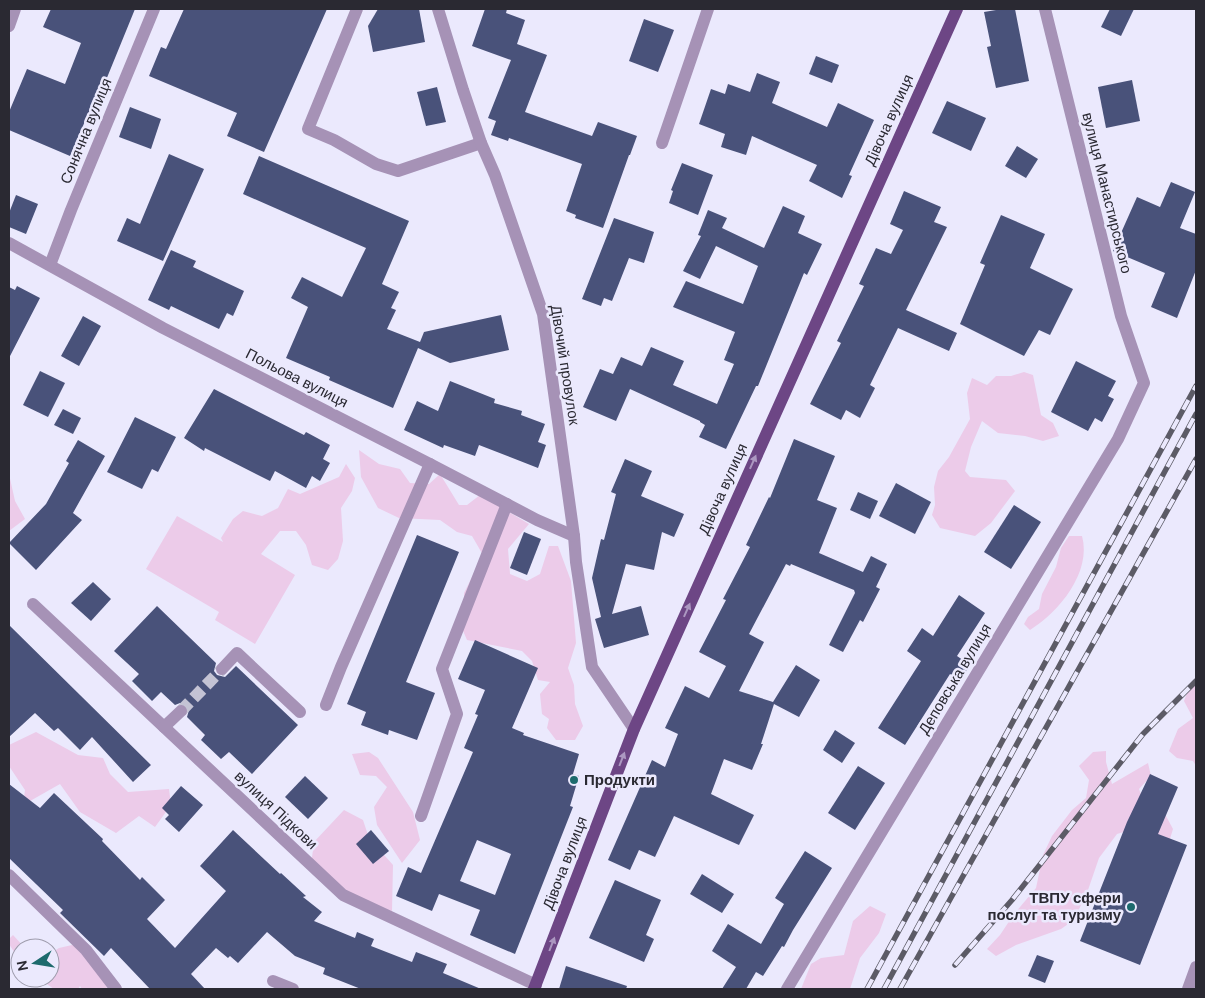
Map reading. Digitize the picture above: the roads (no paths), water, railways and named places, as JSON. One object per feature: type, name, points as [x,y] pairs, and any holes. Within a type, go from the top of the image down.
[{"type":"main road","name":"Дівоча вулиця","points":[[535,987],[634,729],[957,9]]},
{"type":"street","points":[[9,26],[15,9]]},
{"type":"street","name":"Сонячна вулиця","points":[[50,266],[154,9]]},
{"type":"street","points":[[357,9],[308,129],[334,140],[376,164],[398,171],[482,143]]},
{"type":"street","name":"Дівочий провулок","points":[[438,9],[463,90],[495,175],[543,314],[592,667],[634,729]]},
{"type":"street","points":[[662,143],[708,9]]},
{"type":"street","name":"вулиця Манастирського","points":[[1045,9],[1121,316],[1144,383]]},
{"type":"street","name":"Польова вулиця","points":[[9,243],[164,328],[538,520],[574,536]]},
{"type":"street","name":"Деповська вулиця","points":[[787,989],[1118,439],[1144,383]]},
{"type":"street","points":[[326,705],[430,464]]},
{"type":"street","points":[[421,816],[457,714],[442,669],[507,504]]},
{"type":"street","name":"вулиця Підкови","points":[[32,604],[343,895],[535,987]]},
{"type":"street","points":[[222,669],[237,654],[300,712]]},
{"type":"street","points":[[164,728],[181,711]]},
{"type":"street","points":[[9,875],[86,950],[116,989]]},
{"type":"street","points":[[1188,989],[1196,967]]},
{"type":"street","points":[[273,981],[292,989]]},
{"type":"tunnel","points":[[181,711],[222,669]]},
{"type":"railway","points":[[867,989],[1196,386]]},
{"type":"railway","points":[[884,989],[1196,414]]},
{"type":"railway","points":[[900,989],[1196,459]]},
{"type":"railway","points":[[955,965],[1012,900],[1143,734],[1196,681]]},
{"type":"place","name":"Продукти","points":[[574,780]]},
{"type":"place","name":"ТВПУ сфери послуг та туризму","points":[[1131,907]]}]
